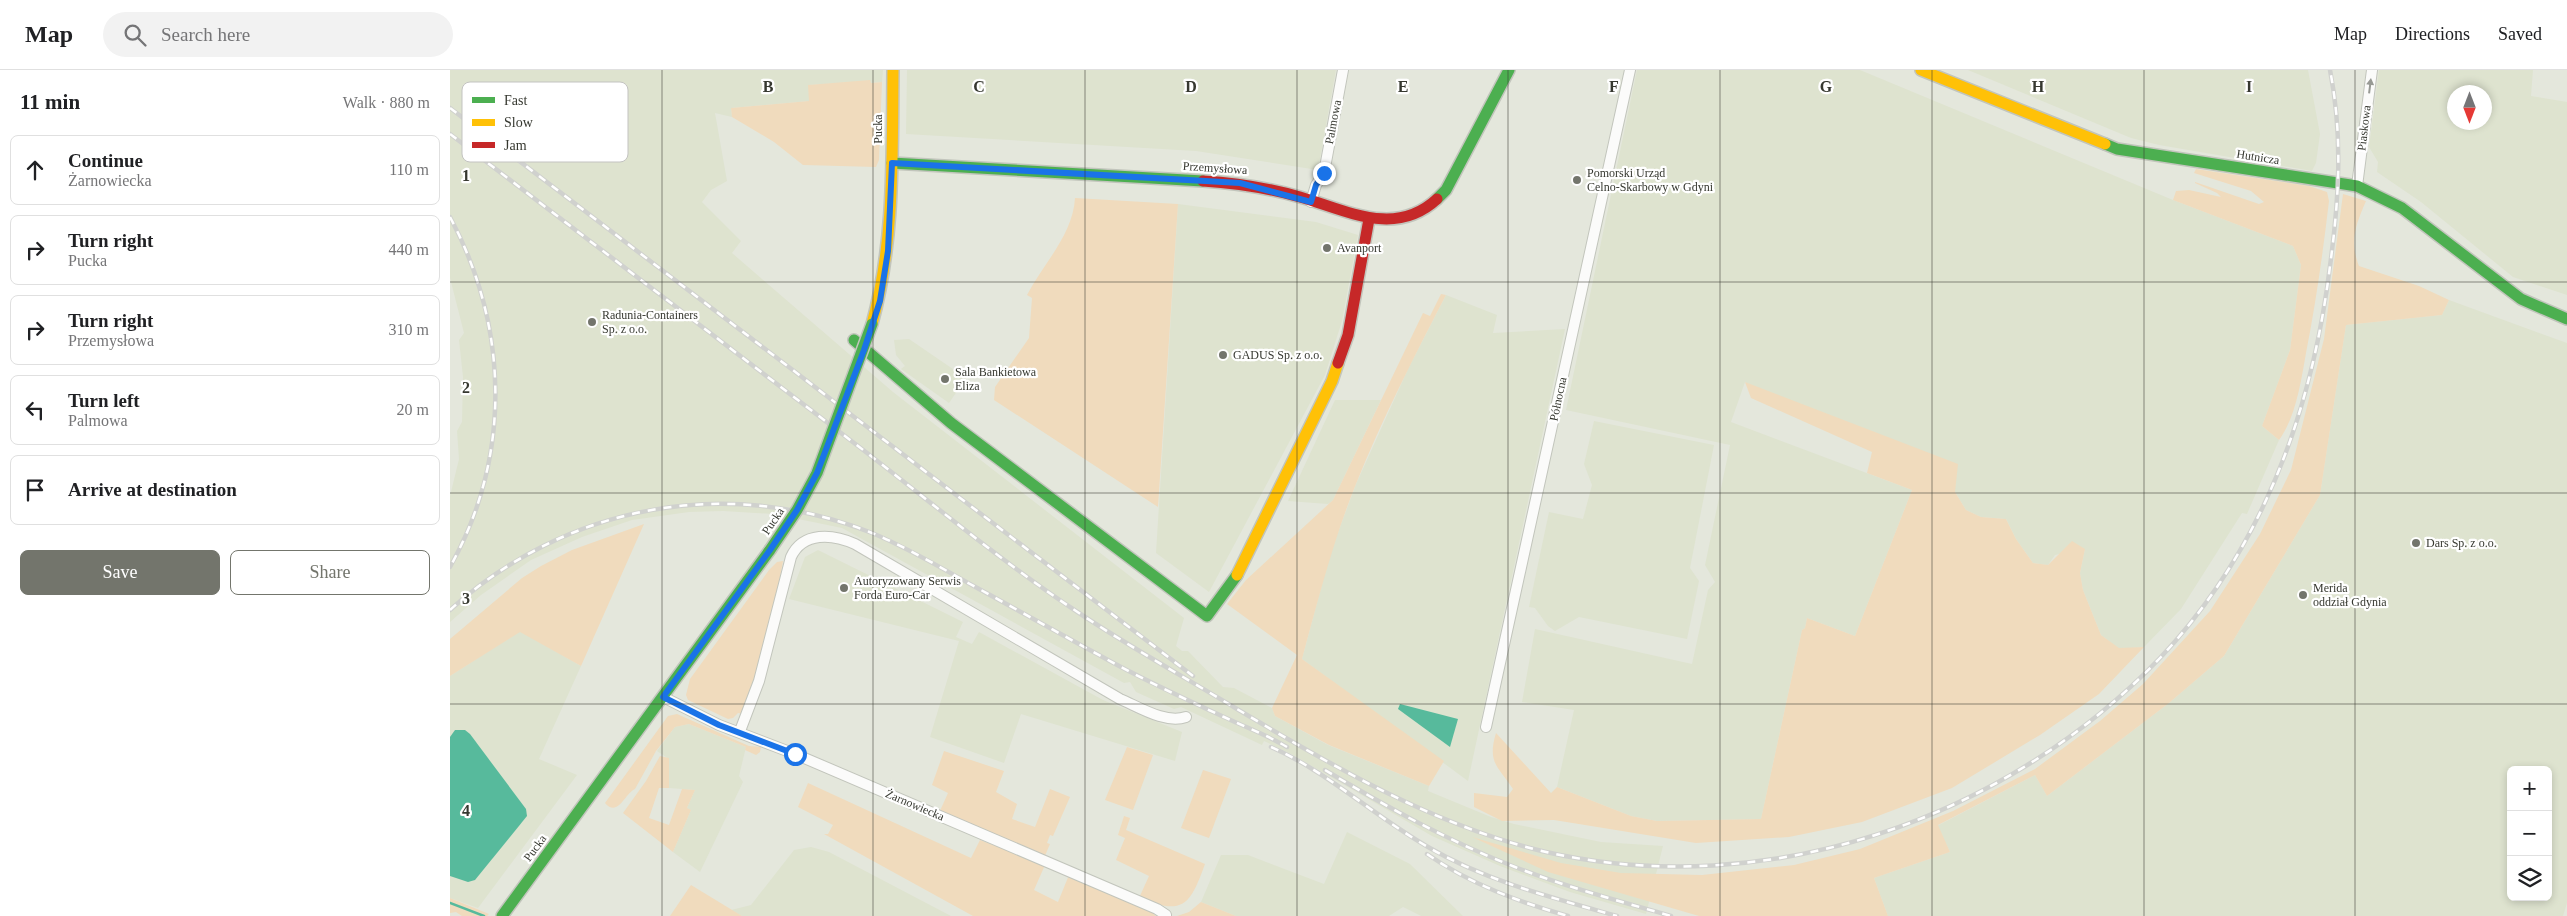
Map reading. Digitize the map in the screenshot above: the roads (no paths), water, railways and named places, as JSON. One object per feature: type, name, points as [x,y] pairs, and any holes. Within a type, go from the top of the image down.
[{"type":"street","name":"Pucka","points":[[502,916],[770,550],[797,510],[817,473],[880,301],[888,251],[892,163],[892,70]]},
{"type":"street","name":"Palmowa","points":[[1311,202],[1316,185],[1324,173],[1343,70]]},
{"type":"street","name":"Przemysłowa","points":[[892,163],[1240,183],[1369,219],[1397,219],[1426,209],[1442,194],[1509,70]]},
{"type":"street","name":"Północna","points":[[1486,727],[1630,70]]},
{"type":"street","name":"Hutnicza","points":[[1921,70],[2117,149],[2357,186],[2394,202],[2521,299],[2567,319]]},
{"type":"street","name":"Piaskowa","points":[[2357,186],[2372,70]]},
{"type":"street","points":[[854,340],[911,391],[951,423],[1207,616],[1242,568],[1332,381],[1348,335],[1369,219]]},
{"type":"street","points":[[740,731],[759,681],[788,566],[794,552],[798,547],[816,538],[827,536],[840,537],[1106,693],[1163,717],[1173,719],[1186,717]]},
{"type":"street","name":"Żarnowiecka","points":[[663,697],[719,725],[740,731],[1148,905],[1166,915]]},
{"type":"waterway","points":[[450,903],[484,916]]},
{"type":"railway","points":[[487,162],[1023,574],[1118,638],[1274,731],[1348,773],[1425,811],[1505,841],[1546,852],[1630,865],[1714,865],[1797,855],[1878,834],[1956,803],[2030,763],[2098,715],[2160,658],[2196,616],[2227,572],[2254,525],[2276,476],[2295,426],[2310,374],[2322,320],[2336,217],[2337,119],[2330,70]]},
{"type":"railway","points":[[450,108],[462,117]]},
{"type":"railway","points":[[450,134],[462,143]]},
{"type":"railway","points":[[521,162],[1193,676]]},
{"type":"railway","points":[[450,217],[469,259],[484,303],[492,347],[495,392],[493,437],[484,481],[470,525],[450,567]]},
{"type":"railway","points":[[450,610],[495,574],[544,546],[596,524],[650,510],[705,504],[761,506],[817,515],[885,538],[1137,675],[1287,747]]},
{"type":"railway","points":[[1271,747],[1312,769],[1408,835],[1450,859],[1520,888],[1617,916]]},
{"type":"railway","points":[[1325,770],[1418,823],[1490,857],[1554,881],[1671,916]]},
{"type":"railway","points":[[1427,854],[1443,865],[1495,891],[1531,905],[1568,916]]},
{"type":"place","name":"Pomorski Urząd Celno-Skarbowy w Gdyni","points":[[1577,180]]},
{"type":"place","name":"Avanport","points":[[1327,248]]},
{"type":"place","name":"Radunia-Containers Sp. z o.o.","points":[[592,322]]},
{"type":"place","name":"GADUS Sp. z o.o.","points":[[1223,355]]},
{"type":"place","name":"Sala Bankietowa Eliza","points":[[945,379]]},
{"type":"place","name":"Dars Sp. z o.o.","points":[[2416,543]]},
{"type":"place","name":"Autoryzowany Serwis Forda Euro-Car","points":[[844,588]]},
{"type":"place","name":"Merida oddział Gdynia","points":[[2303,595]]}]
